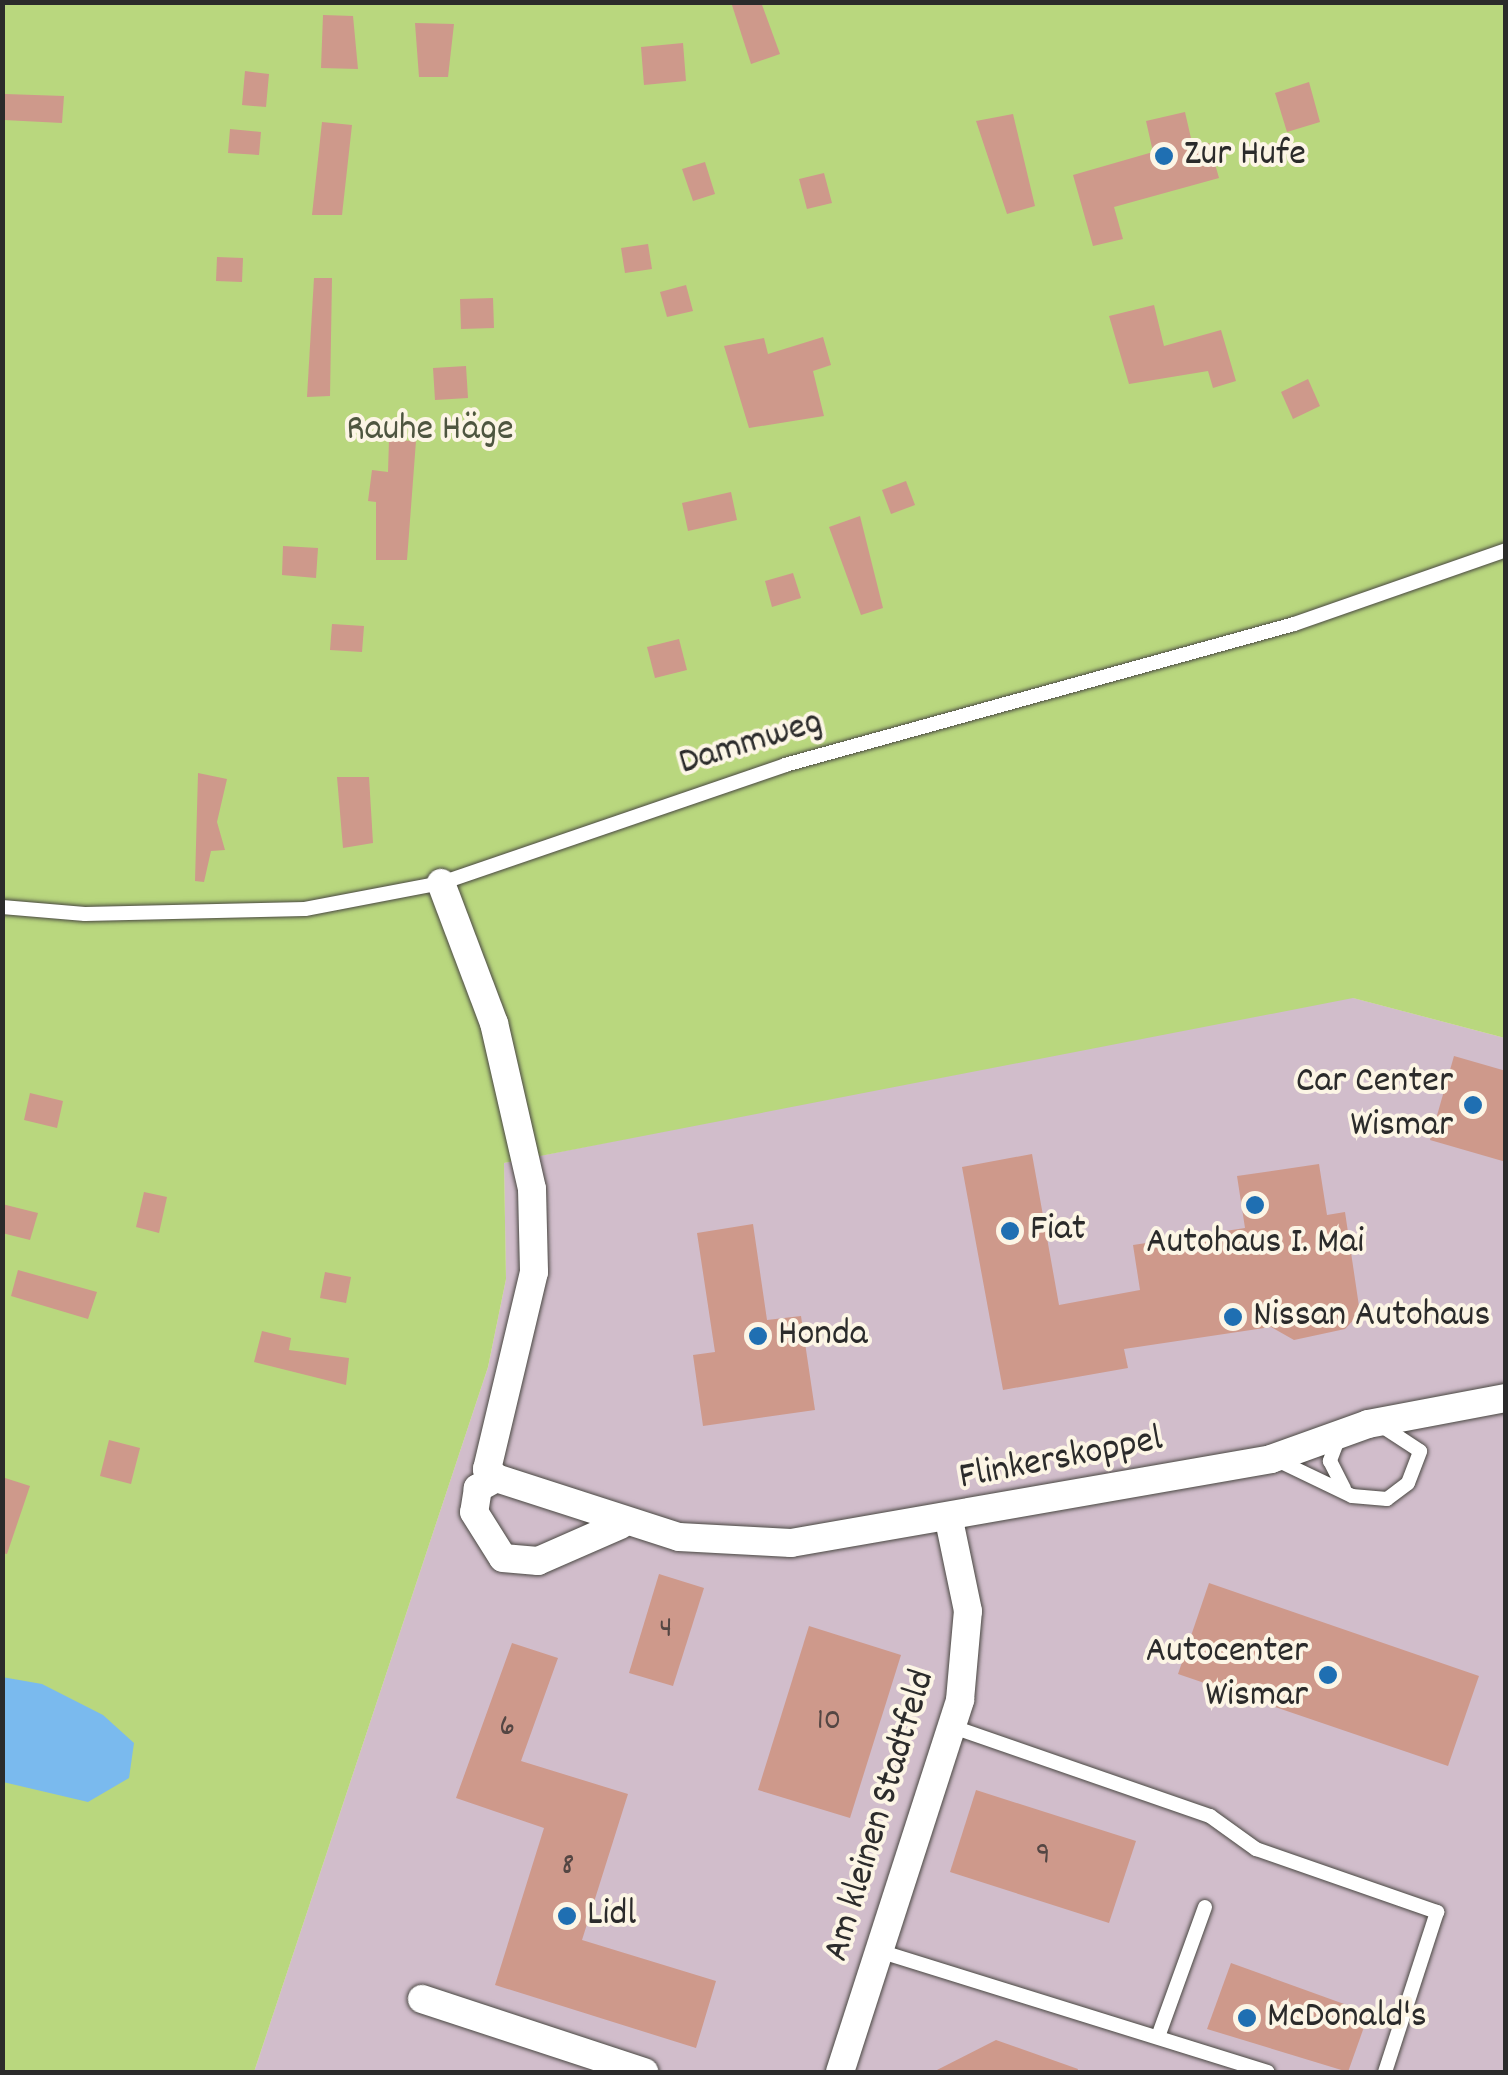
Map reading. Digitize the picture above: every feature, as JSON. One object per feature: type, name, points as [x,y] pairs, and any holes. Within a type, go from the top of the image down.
[{"type":"street","points":[[441,883],[494,1024],[532,1188],[534,1272],[487,1469],[496,1478],[478,1488],[474,1512],[503,1558],[538,1561],[624,1524]]},
{"type":"street","name":"Flinkerskoppel","points":[[496,1478],[624,1524],[737,1544],[949,1520],[1271,1459],[1355,1428],[1506,1398]]},
{"type":"street","name":"Am kleinen Stadtfeld","points":[[840,2072],[953,1727],[968,1610],[949,1520]]},
{"type":"street","points":[[422,1999],[644,2072]]},
{"type":"lane","name":"Dammweg","points":[[2,906],[85,914],[305,909],[441,883],[786,766],[1294,624],[1506,550]]},
{"type":"lane","points":[[1271,1459],[1352,1496],[1395,1496],[1418,1466],[1414,1442],[1355,1428],[1332,1474],[1352,1496]]},
{"type":"lane","points":[[953,1727],[1232,1828],[1256,1849],[1437,1912],[1385,2072]]},
{"type":"lane","points":[[1160,2034],[1205,1907]]},
{"type":"lane","points":[[879,1951],[1072,2018],[1160,2034],[1268,2072]]},
{"type":"shaded area","points":[[1342,995],[1505,1038],[1505,2072],[254,2072],[488,1367],[506,1279],[504,1163]]},
{"type":"green space","name":"Rauhe Häge","points":[[3,3],[1505,3],[1505,1038],[1353,998],[504,1163],[506,1279],[488,1367],[254,2072],[3,2072]]},
{"type":"water","points":[[2,1677],[42,1684],[103,1715],[134,1743],[129,1778],[88,1802],[3,1782]]},
{"type":"building","points":[[731,2],[761,2],[780,54],[751,64]]},
{"type":"building","points":[[323,15],[353,16],[358,69],[321,68]]},
{"type":"building","points":[[415,23],[454,24],[448,77],[419,77]]},
{"type":"building","points":[[683,43],[686,81],[644,85],[641,47]]},
{"type":"building","points":[[245,71],[269,74],[266,107],[242,105]]},
{"type":"building","points":[[1309,82],[1320,122],[1287,132],[1275,93]]},
{"type":"building","points":[[5,94],[64,96],[62,123],[4,120]]},
{"type":"building","points":[[1185,112],[1193,147],[1209,143],[1219,178],[1114,207],[1123,239],[1093,246],[1073,175],[1153,152],[1146,121]]},
{"type":"building","points":[[1013,114],[1035,206],[1007,214],[976,121]]},
{"type":"building","points":[[322,122],[352,125],[342,215],[312,215]]},
{"type":"building","points":[[230,129],[261,132],[259,155],[228,153]]},
{"type":"building","points":[[705,162],[715,194],[693,201],[682,169]]},
{"type":"building","points":[[824,173],[832,203],[807,209],[799,179]]},
{"type":"building","points":[[648,244],[652,269],[625,273],[621,248]]},
{"type":"building","points":[[217,257],[243,258],[242,282],[216,281]]},
{"type":"building","points":[[314,278],[332,278],[330,396],[307,397]]},
{"type":"building","points":[[686,285],[693,311],[667,317],[660,292]]},
{"type":"building","points":[[493,298],[494,328],[461,329],[460,299]]},
{"type":"building","points":[[1154,305],[1164,346],[1221,330],[1236,381],[1213,388],[1208,371],[1129,384],[1109,316]]},
{"type":"building","points":[[823,337],[831,365],[813,371],[824,416],[749,428],[724,346],[764,338],[768,354]]},
{"type":"building","points":[[466,366],[468,398],[435,400],[433,368]]},
{"type":"building","points":[[1308,379],[1320,406],[1293,419],[1281,392]]},
{"type":"building","points":[[389,440],[416,441],[407,560],[376,560],[376,502],[368,501],[372,470],[388,472]]},
{"type":"building","points":[[906,481],[915,505],[891,514],[882,490]]},
{"type":"building","points":[[731,492],[737,520],[688,531],[682,503]]},
{"type":"building","points":[[860,516],[883,608],[861,615],[829,527]]},
{"type":"building","points":[[283,546],[318,548],[316,578],[282,575]]},
{"type":"building","points":[[793,573],[801,598],[772,607],[765,581]]},
{"type":"building","points":[[332,624],[364,626],[362,652],[330,650]]},
{"type":"building","points":[[679,639],[687,670],[655,678],[647,647]]},
{"type":"building","points":[[198,773],[227,779],[217,822],[225,850],[211,851],[204,882],[195,881]]},
{"type":"building","points":[[337,777],[369,777],[373,843],[343,848]]},
{"type":"building","name":"Car Center Wismar","points":[[1454,1056],[1506,1071],[1506,1162],[1430,1140]]},
{"type":"building","points":[[30,1093],[63,1101],[57,1128],[24,1120]]},
{"type":"building","points":[[1032,1154],[1059,1305],[1140,1290],[1133,1245],[1245,1228],[1237,1176],[1319,1164],[1327,1215],[1345,1212],[1360,1313],[1345,1329],[1294,1340],[1271,1327],[1124,1349],[1128,1368],[1003,1390],[962,1167]]},
{"type":"building","points":[[144,1192],[167,1197],[159,1233],[136,1227]]},
{"type":"building","points":[[2,1204],[38,1213],[30,1240],[2,1233]]},
{"type":"building","name":"Honda","points":[[753,1224],[767,1320],[801,1316],[815,1410],[703,1426],[693,1355],[715,1352],[697,1233]]},
{"type":"building","points":[[18,1270],[97,1292],[88,1319],[11,1296]]},
{"type":"building","points":[[325,1272],[351,1277],[346,1303],[320,1298]]},
{"type":"building","points":[[262,1331],[291,1338],[289,1350],[349,1358],[346,1385],[254,1362]]},
{"type":"building","points":[[109,1440],[140,1448],[131,1484],[100,1476]]},
{"type":"building","points":[[2,1477],[30,1486],[7,1554],[2,1553]]},
{"type":"building","points":[[659,1574],[704,1588],[673,1686],[629,1673]]},
{"type":"building","name":"Autocenter Wismar","points":[[1209,1583],[1479,1676],[1448,1766],[1178,1674]]},
{"type":"building","points":[[809,1626],[901,1655],[850,1818],[758,1790]]},
{"type":"building","points":[[512,1643],[558,1658],[521,1761],[628,1794],[582,1940],[716,1981],[696,2048],[495,1985],[544,1828],[456,1798]]},
{"type":"building","points":[[976,1790],[1136,1841],[1109,1923],[950,1872]]},
{"type":"building","points":[[1231,1963],[1369,2013],[1348,2072],[1207,2029]]},
{"type":"building","points":[[996,2040],[1078,2069],[1077,2072],[933,2072]]},
{"type":"place","name":"Zur Hufe","points":[[1164,156]]},
{"type":"place","name":"Car Center Wismar","points":[[1473,1105]]},
{"type":"place","name":"Autohaus I. Mai","points":[[1255,1205]]},
{"type":"place","name":"Fiat","points":[[1010,1231]]},
{"type":"place","name":"Nissan Autohaus","points":[[1233,1317]]},
{"type":"place","name":"Honda","points":[[758,1336]]},
{"type":"place","name":"Autocenter Wismar","points":[[1328,1675]]},
{"type":"place","name":"Lidl","points":[[567,1916]]},
{"type":"place","name":"McDonald's","points":[[1247,2018]]}]
